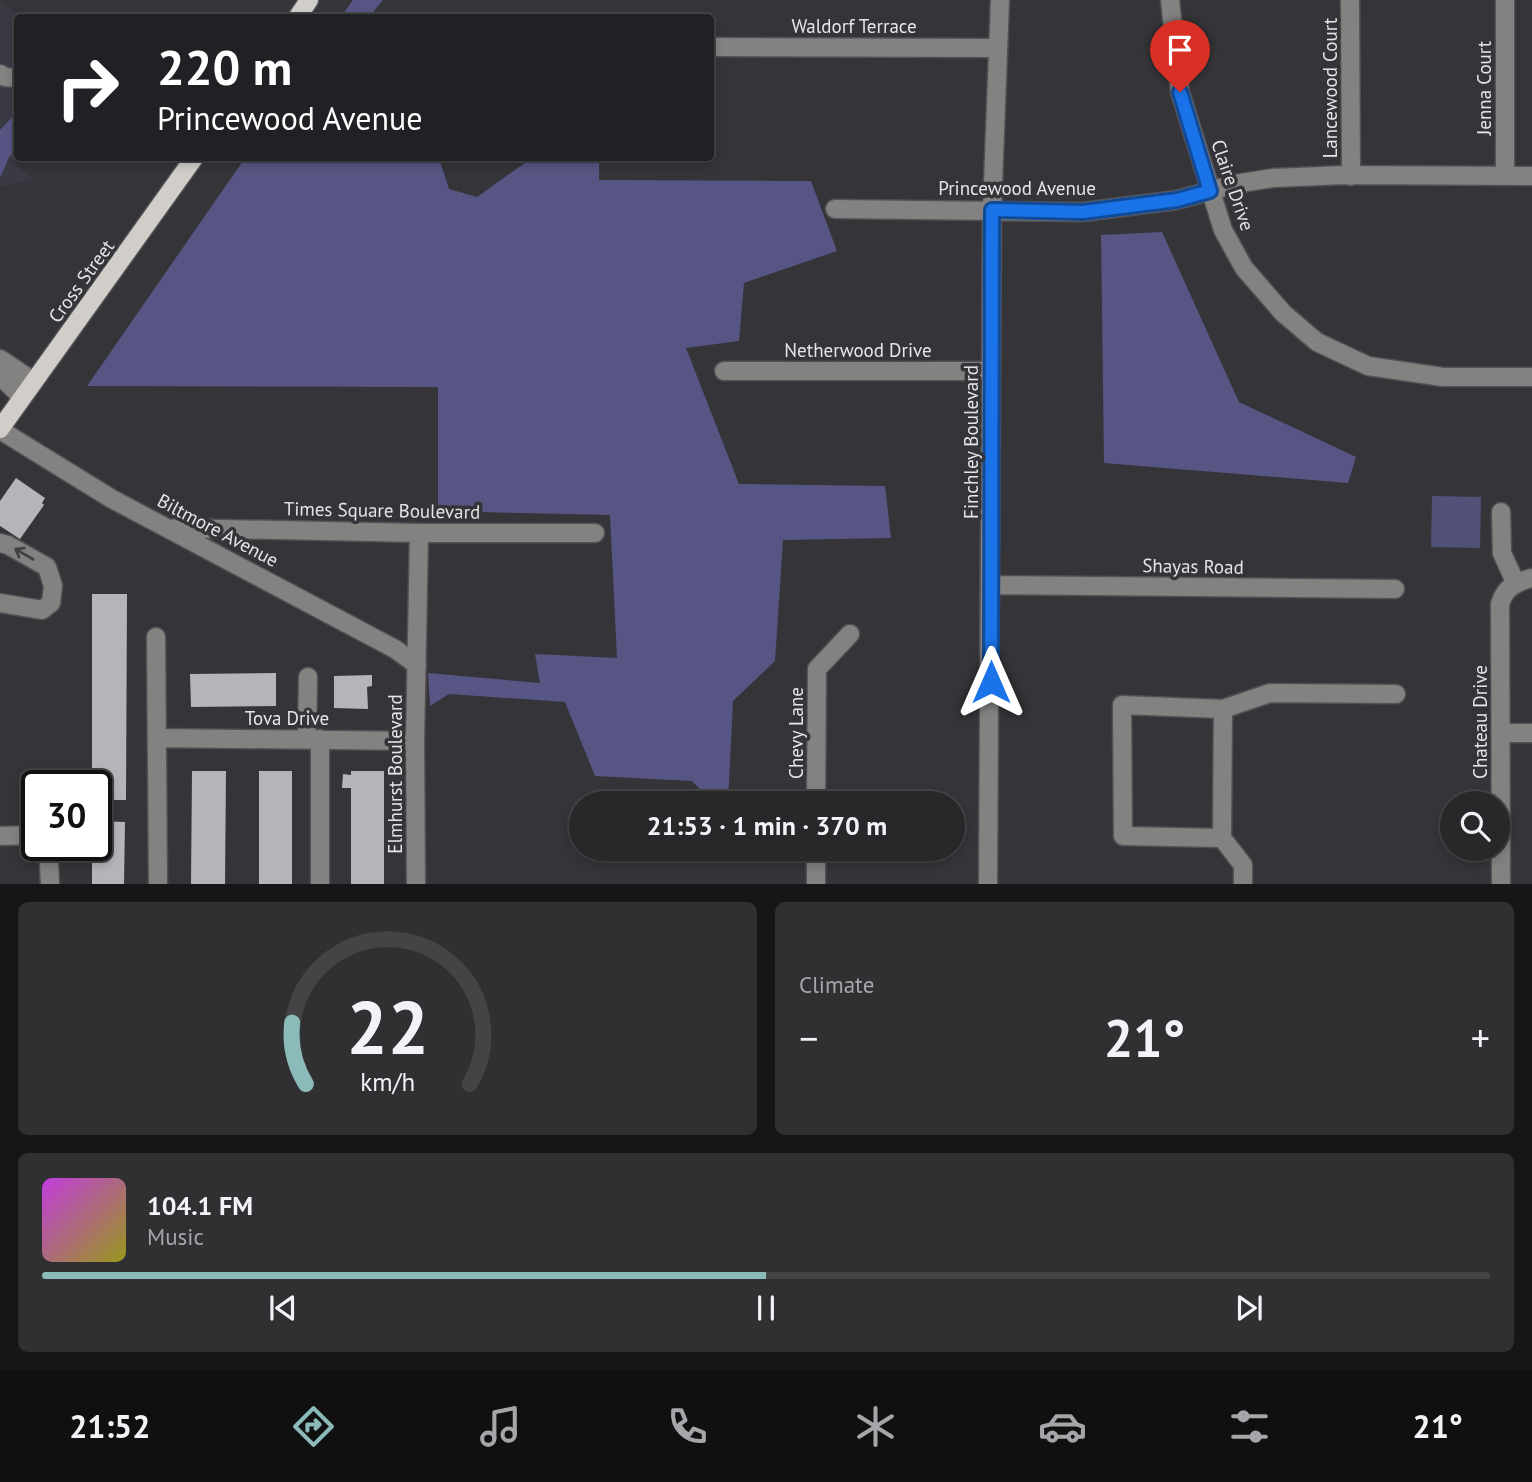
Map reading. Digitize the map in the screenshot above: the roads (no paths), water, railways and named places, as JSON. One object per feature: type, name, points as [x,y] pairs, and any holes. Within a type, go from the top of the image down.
[{"type":"main road","name":"Cross Street","points":[[0,429],[192,161]]},
{"type":"street","name":"Finchley Boulevard","points":[[988,884],[992,585],[992,210],[1000,0]]},
{"type":"street","name":"Claire Drive","points":[[1170,0],[1180,92],[1223,230],[1244,268],[1283,313],[1317,342],[1368,366],[1443,377],[1532,377]]},
{"type":"street","name":"Lancewood Court","points":[[1350,0],[1351,176]]},
{"type":"street","name":"Jenna Court","points":[[1504,176],[1505,0]]},
{"type":"street","name":"Waldorf Terrace","points":[[714,47],[998,48]]},
{"type":"street","name":"Princewood Avenue","points":[[835,209],[1083,212],[1177,200],[1273,178],[1532,176]]},
{"type":"street","points":[[0,359],[33,381]]},
{"type":"street","name":"Netherwood Drive","points":[[724,371],[991,371]]},
{"type":"street","points":[[0,376],[22,397]]},
{"type":"street","name":"Biltmore Avenue","points":[[0,429],[111,499],[395,649],[417,665]]},
{"type":"street","points":[[1501,512],[1502,553],[1524,581]]},
{"type":"street","name":"Times Square Boulevard","points":[[170,528],[594,533]]},
{"type":"street","name":"Elmhurst Boulevard","points":[[416,884],[415,741],[419,533]]},
{"type":"street","points":[[0,543],[47,567],[53,586],[51,603],[41,610],[0,603]]},
{"type":"street","name":"Chateau Drive","points":[[1501,884],[1500,604],[1503,593],[1524,581]]},
{"type":"street","name":"Shayas Road","points":[[992,585],[1395,589]]},
{"type":"street","name":"Chevy Lane","points":[[816,791],[817,669],[850,634]]},
{"type":"street","points":[[156,637],[158,884]]},
{"type":"street","points":[[308,677],[320,884]]},
{"type":"street","points":[[1222,838],[1124,836],[1122,705],[1223,709],[1270,693],[1396,694]]},
{"type":"street","points":[[1223,709],[1222,838],[1243,865],[1243,884]]},
{"type":"street","points":[[1502,733],[1532,733]]},
{"type":"street","name":"Tova Drive","points":[[158,738],[415,741]]},
{"type":"street","points":[[0,836],[21,835]]},
{"type":"street","points":[[49,861],[50,884]]},
{"type":"street","points":[[816,861],[816,884]]}]
